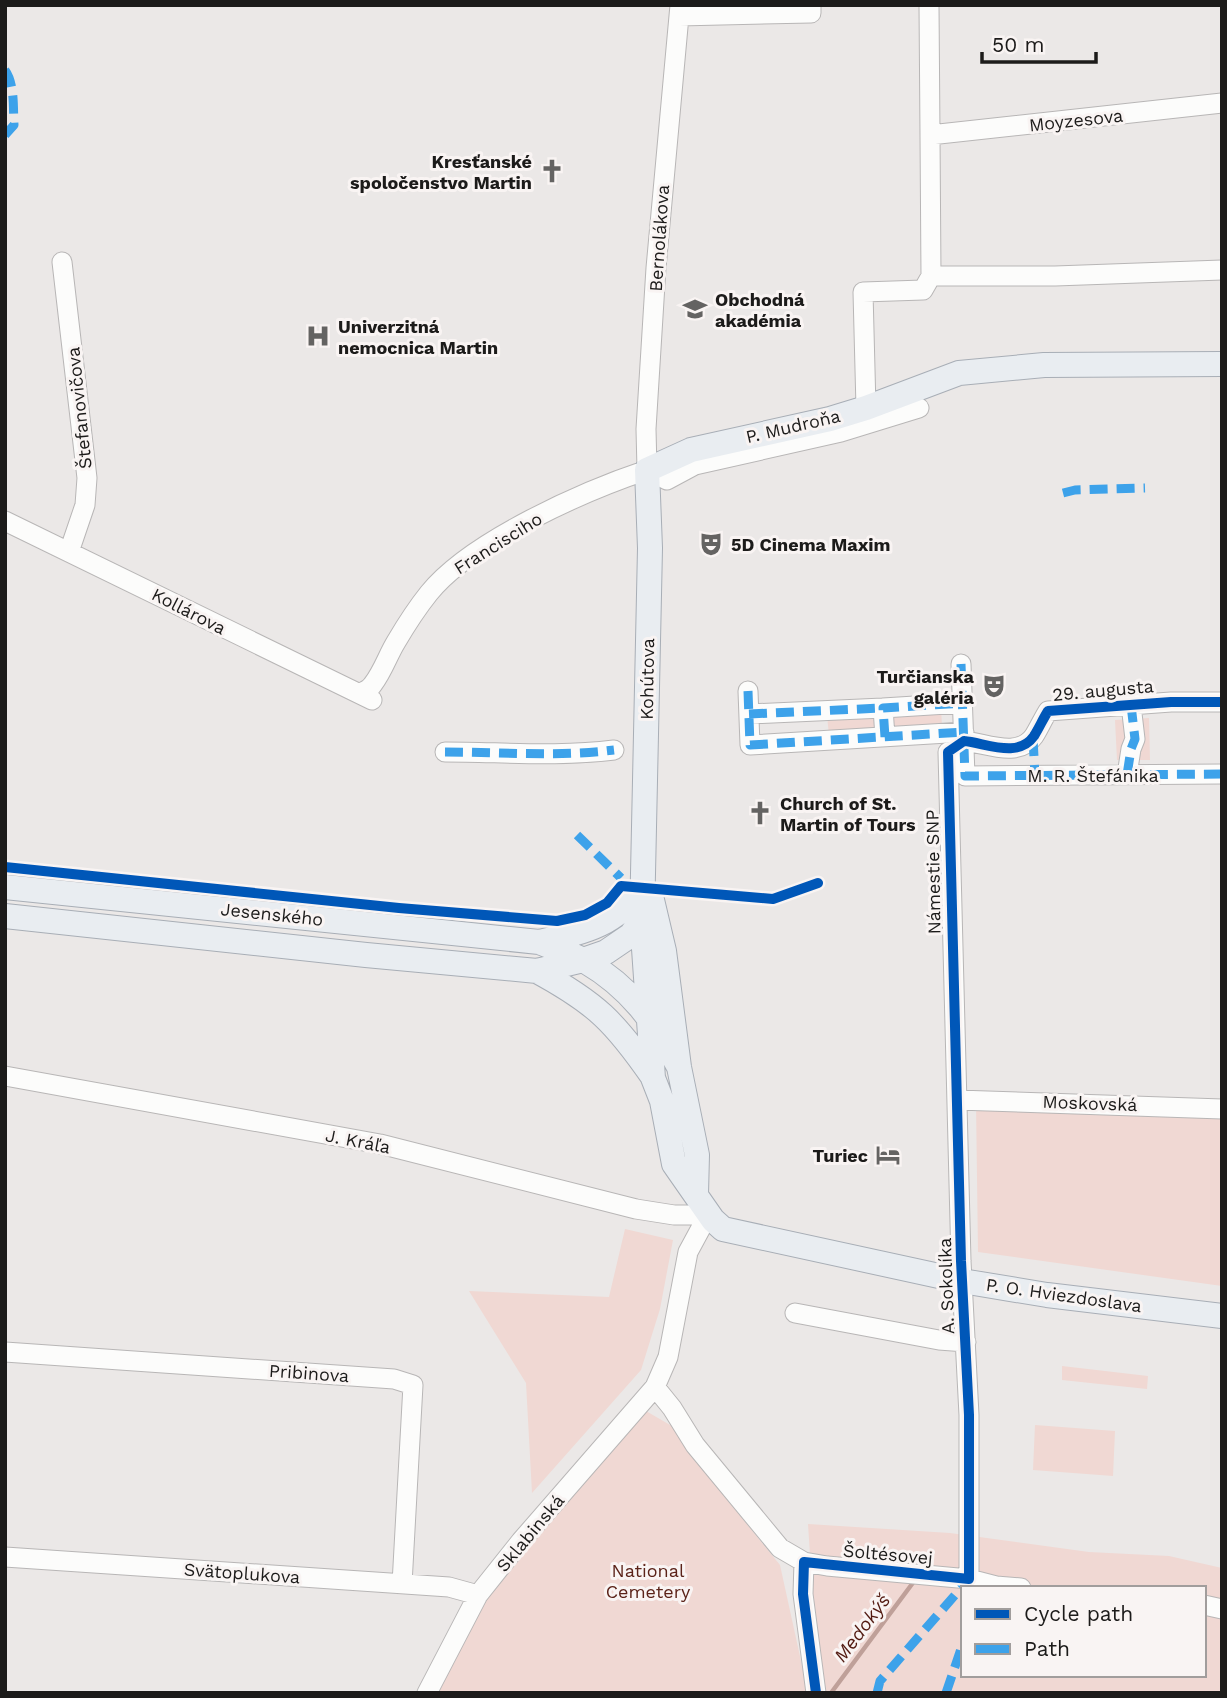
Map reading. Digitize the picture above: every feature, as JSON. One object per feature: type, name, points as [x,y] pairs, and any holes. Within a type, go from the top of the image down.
[{"type":"main road","name":"P. Mudroňa","points":[[647,470],[691,450],[830,419],[866,408],[918,407],[959,373],[1004,367],[1222,364]]},
{"type":"main road","name":"Kohútova","points":[[647,470],[649,548],[646,903],[653,1078],[662,1101],[674,1164],[702,1205]]},
{"type":"main road","name":"Jesenského","points":[[5,887],[539,942],[583,960],[618,984],[649,1016],[679,1067]]},
{"type":"main road","name":"Jesenského","points":[[5,916],[537,971],[583,960],[621,943],[646,903],[632,901],[611,919],[587,930],[539,942]]},
{"type":"main road","name":"Kohútova","points":[[646,903],[664,951],[679,1067],[697,1155],[702,1205]]},
{"type":"main road","name":"Jesenského","points":[[537,971],[576,992],[596,1007],[630,1044],[653,1078]]},
{"type":"main road","name":"P. O. Hviezdoslava","points":[[702,1205],[723,1229],[962,1281],[1047,1295],[1222,1315]]},
{"type":"street","points":[[679,10],[811,13],[811,5]]},
{"type":"street","points":[[927,283],[929,5]]},
{"type":"street","name":"Bernolákova","points":[[647,470],[646,429],[656,268],[679,10]]},
{"type":"street","name":"Moyzesova","points":[[930,135],[1222,103]]},
{"type":"street","name":"Štefanovičova","points":[[62,262],[87,478],[85,505],[69,552]]},
{"type":"street","points":[[866,408],[863,292],[927,283],[1222,270]]},
{"type":"street","name":"P. Mudroňa","points":[[647,470],[667,480],[695,465],[841,432],[918,407]]},
{"type":"street","name":"Francisciho","points":[[366,696],[396,642],[432,589],[463,561],[543,513],[612,482],[647,470]]},
{"type":"street","name":"Kollárova","points":[[5,521],[272,653],[366,696]]},
{"type":"street","points":[[959,742],[963,703],[961,664]]},
{"type":"street","points":[[748,691],[750,745],[885,737],[959,742],[1001,749],[1021,745],[1033,738],[1035,776]]},
{"type":"street","name":"29. augusta","points":[[1033,738],[1048,711],[1171,702],[1222,702]]},
{"type":"street","points":[[749,714],[963,703]]},
{"type":"street","points":[[1128,775],[1135,739],[1131,705]]},
{"type":"street","points":[[883,708],[885,737]]},
{"type":"street","name":"M. R. Štefánika","points":[[959,742],[965,776],[1222,774]]},
{"type":"street","name":"Námestie SNP","points":[[954,992],[959,742]]},
{"type":"street","points":[[445,752],[541,752],[577,755],[614,750]]},
{"type":"street","name":"A. Sokolíka","points":[[954,992],[971,1494],[969,1579]]},
{"type":"street","name":"J. Kráľa","points":[[5,1076],[380,1144],[636,1209],[674,1215],[702,1205]]},
{"type":"street","name":"Moskovská","points":[[957,1100],[1222,1109]]},
{"type":"street","name":"Sklabinská","points":[[426,1693],[478,1595],[521,1541],[655,1387],[668,1357],[688,1252],[702,1205]]},
{"type":"street","points":[[795,1313],[939,1340],[965,1342]]},
{"type":"street","name":"Pribinova","points":[[5,1352],[394,1379],[414,1385],[402,1584]]},
{"type":"street","name":"Šoltésovej","points":[[655,1387],[695,1445],[779,1548],[804,1562],[969,1579],[996,1586]]},
{"type":"street","name":"Svätoplukova","points":[[5,1557],[449,1587],[478,1595]]},
{"type":"street","points":[[804,1562],[803,1594],[816,1693]]},
{"type":"green space","points":[[941,708],[942,726],[892,730],[891,712]]},
{"type":"green space","points":[[875,713],[876,731],[829,735],[827,716]]},
{"type":"green space","points":[[1149,718],[1150,760],[1117,760],[1115,720]]},
{"type":"green space","points":[[976,1103],[1222,1112],[1222,1286],[978,1252]]},
{"type":"green space","points":[[625,1229],[673,1240],[660,1309],[641,1370],[532,1493],[526,1383],[469,1291],[609,1297]]},
{"type":"green space","points":[[1062,1366],[1148,1376],[1147,1389],[1062,1380]]},
{"type":"green space","name":"National Cemetery","points":[[646,1411],[677,1429],[701,1467],[780,1565],[808,1693],[433,1693],[484,1602],[543,1528]]},
{"type":"green space","points":[[1035,1425],[1115,1431],[1113,1476],[1033,1470]]},
{"type":"green space","points":[[808,1524],[950,1533],[1089,1552],[1169,1556],[1222,1568],[1222,1693],[823,1693],[814,1617]]},
{"type":"waterway","name":"Medokýš","points":[[831,1693],[915,1580]]},
{"type":"marked path","points":[[5,70],[12,89],[14,125],[5,135]]},
{"type":"marked path","points":[[1063,493],[1075,490],[1145,488]]},
{"type":"marked path","points":[[961,664],[965,776],[1222,774]]},
{"type":"marked path","points":[[748,691],[750,745],[964,732]]},
{"type":"marked path","points":[[885,737],[883,708],[963,703]]},
{"type":"marked path","points":[[1127,775],[1135,739],[1131,705]]},
{"type":"marked path","points":[[749,714],[883,708]]},
{"type":"marked path","points":[[1033,738],[1035,776]]},
{"type":"marked path","points":[[445,752],[551,754],[614,750]]},
{"type":"marked path","points":[[577,835],[621,878]]},
{"type":"marked path","points":[[963,1586],[969,1579]]},
{"type":"marked path","points":[[877,1693],[880,1681],[961,1588]]},
{"type":"marked path","points":[[946,1693],[961,1649]]},
{"type":"cycle path","points":[[964,741],[1001,748],[1019,747],[1034,736],[1048,711],[1171,702],[1222,702]]},
{"type":"cycle path","points":[[816,1693],[803,1594],[804,1562],[969,1579],[969,1415],[961,1261],[948,752],[964,741]]},
{"type":"cycle path","points":[[5,867],[399,908],[557,921],[585,915],[607,903],[621,886],[773,899],[818,883]]},
{"type":"place","name":"Kresťanské spoločenstvo Martin","points":[[552,171]]},
{"type":"place","name":"Obchodná akadémia","points":[[695,309]]},
{"type":"place","name":"Univerzitná nemocnica Martin","points":[[318,336]]},
{"type":"place","name":"5D Cinema Maxim","points":[[711,544]]},
{"type":"place","name":"Turčianska galéria","points":[[994,686]]},
{"type":"place","name":"Church of St. Martin of Tours","points":[[760,813]]},
{"type":"place","name":"Turiec","points":[[888,1155]]}]
